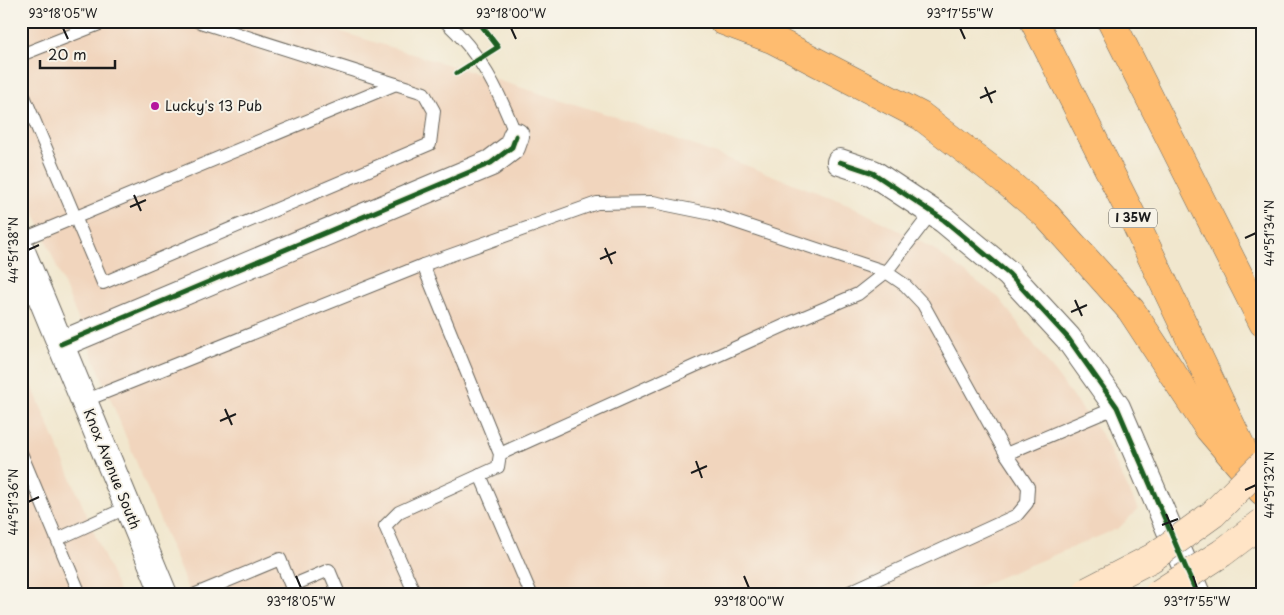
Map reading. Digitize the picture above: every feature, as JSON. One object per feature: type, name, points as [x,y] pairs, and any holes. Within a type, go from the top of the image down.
[{"type":"highway","points":[[722,21],[774,40],[921,116],[1001,176],[1046,215],[1131,310],[1209,429],[1262,483]]},
{"type":"highway","name":"I 35W","points":[[1034,21],[1133,218],[1262,483]]},
{"type":"highway","points":[[1111,21],[1263,324]]},
{"type":"highway","points":[[1241,280],[1263,313]]},
{"type":"main road","points":[[1088,591],[1152,558],[1213,514],[1262,483]]},
{"type":"main road","points":[[1158,594],[1222,553],[1263,522]]},
{"type":"street","points":[[61,344],[491,163],[512,147],[516,136]]},
{"type":"street","points":[[840,162],[872,173],[944,220],[1009,274],[1068,338],[1117,407],[1197,594]]},
{"type":"street","name":"Knox Avenue South","points":[[21,249],[33,288],[61,344],[164,594]]},
{"type":"lane","points":[[21,55],[107,21]]},
{"type":"lane","points":[[21,89],[103,283],[430,144],[434,111],[424,93],[197,21]]},
{"type":"lane","points":[[445,21],[474,52],[492,80],[516,136]]},
{"type":"lane","points":[[21,240],[396,84]]},
{"type":"lane","points":[[84,402],[423,265],[597,203],[653,202],[712,214],[886,272],[904,285],[923,304],[1006,454],[1028,487],[1027,503],[1017,516],[845,594]]},
{"type":"lane","points":[[500,454],[858,294],[886,272],[932,212]]},
{"type":"lane","points":[[415,594],[385,526],[399,512],[498,467],[500,454],[423,265]]},
{"type":"lane","points":[[1006,454],[1117,407]]},
{"type":"lane","points":[[21,452],[80,594]]},
{"type":"lane","points":[[480,475],[531,594]]},
{"type":"lane","points":[[58,540],[128,507]]},
{"type":"lane","points":[[196,594],[225,588],[280,559],[291,586],[329,570],[339,594]]},
{"type":"shaded area","points":[[21,21],[306,21],[626,120],[848,204],[932,248],[999,298],[1103,437],[1138,509],[1119,528],[960,594],[190,594],[21,179]]},
{"type":"shaded area","points":[[21,360],[120,594],[21,594]]},
{"type":"cycle path","points":[[457,73],[498,47],[478,21]]},
{"type":"cycle path","points":[[61,344],[491,163],[512,147],[516,136]]},
{"type":"cycle path","points":[[840,162],[873,173],[944,220],[1009,274],[1068,338],[1117,407],[1197,594]]},
{"type":"place","name":"Lucky's 13 Pub","points":[[155,106]]}]
